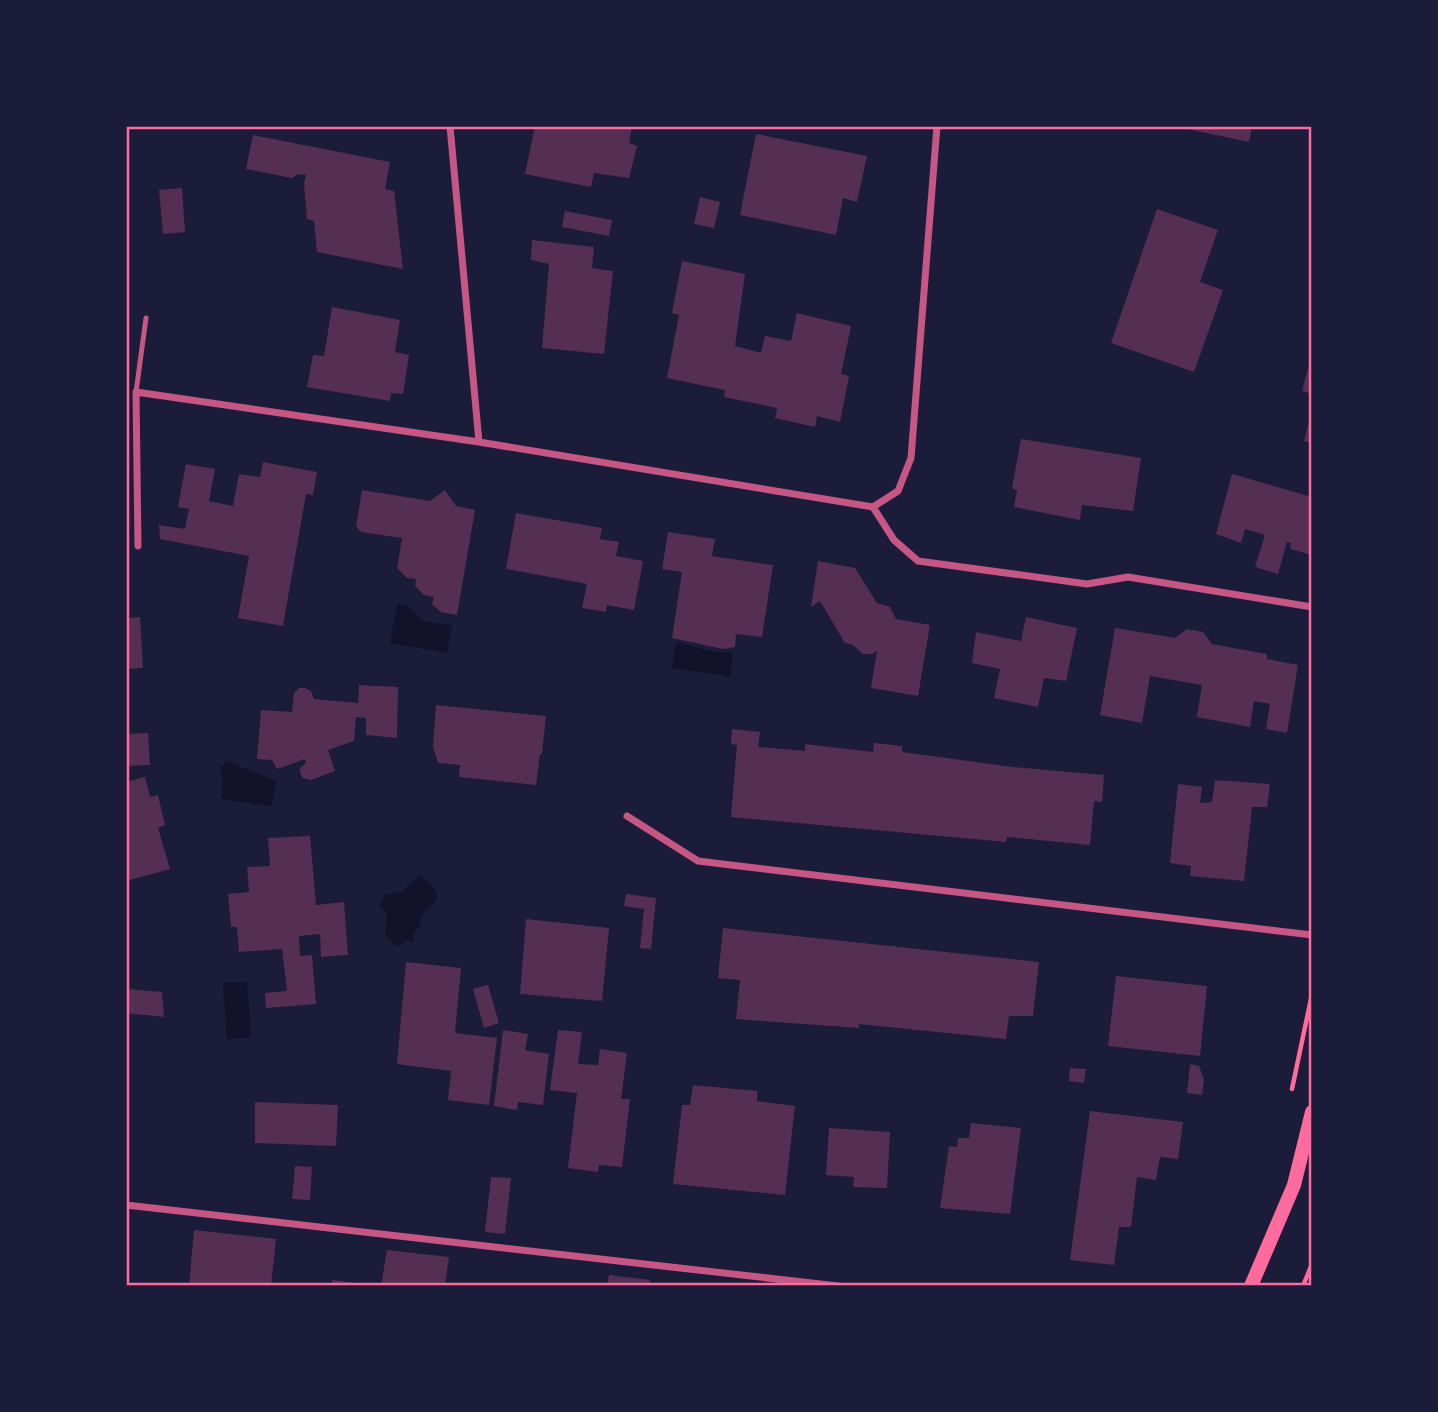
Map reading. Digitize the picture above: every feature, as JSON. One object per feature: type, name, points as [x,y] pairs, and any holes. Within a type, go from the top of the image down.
[{"type":"main road","points":[[1251,1286],[1294,1185],[1312,1112]]},
{"type":"street","points":[[450,126],[479,442]]},
{"type":"street","points":[[138,546],[136,393],[479,442],[873,507],[898,491],[911,458],[937,126]]},
{"type":"street","points":[[873,507],[894,540],[918,562],[1087,584],[1128,577],[1312,607]]},
{"type":"street","points":[[627,816],[698,861],[1312,935]]},
{"type":"street","points":[[126,1205],[838,1286]]},
{"type":"lane","points":[[136,393],[146,318]]},
{"type":"path","points":[[1303,1286],[1312,1264]]},
{"type":"shaded area","points":[[397,604],[408,606],[424,621],[452,626],[447,653],[390,643]]},
{"type":"shaded area","points":[[676,642],[711,651],[733,652],[730,676],[672,668]]},
{"type":"shaded area","points":[[226,761],[276,781],[272,806],[221,799],[223,782],[220,769]]},
{"type":"shaded area","points":[[420,875],[433,887],[437,898],[424,913],[420,926],[413,934],[414,942],[408,940],[399,946],[395,945],[385,934],[387,913],[379,906],[385,895],[402,891]]},
{"type":"shaded area","points":[[247,982],[251,1037],[227,1039],[223,983]]},
{"type":"building","points":[[535,126],[632,126],[629,143],[637,146],[629,178],[594,173],[591,187],[525,174]]},
{"type":"building","points":[[1173,126],[1252,126],[1249,142]]},
{"type":"building","points":[[756,134],[867,156],[857,202],[843,198],[836,235],[740,215]]},
{"type":"building","points":[[253,135],[390,162],[385,189],[394,191],[403,269],[317,252],[314,221],[307,219],[304,184],[306,175],[298,174],[292,178],[246,169]]},
{"type":"building","points":[[182,188],[185,232],[163,234],[159,190]]},
{"type":"building","points":[[700,197],[720,202],[714,228],[694,224]]},
{"type":"building","points":[[1157,209],[1218,230],[1200,282],[1223,290],[1194,372],[1111,343]]},
{"type":"building","points":[[565,211],[612,220],[609,236],[562,227]]},
{"type":"building","points":[[532,240],[594,247],[592,268],[613,271],[604,354],[542,348],[549,264],[531,260]]},
{"type":"building","points":[[682,261],[745,274],[735,346],[761,353],[765,336],[791,341],[797,313],[851,326],[841,374],[849,376],[840,422],[817,416],[815,427],[775,418],[777,408],[724,397],[725,390],[667,378],[679,315],[672,313]]},
{"type":"building","points":[[332,307],[400,320],[395,352],[409,355],[403,394],[391,393],[390,401],[307,387],[313,355],[324,356]]},
{"type":"building","points":[[1312,357],[1312,394],[1302,391]]},
{"type":"building","points":[[1312,413],[1312,443],[1304,441]]},
{"type":"building","points":[[1021,439],[1141,458],[1133,511],[1082,505],[1080,520],[1014,507],[1017,490],[1012,488]]},
{"type":"building","points":[[263,462],[317,472],[313,495],[306,494],[283,626],[238,618],[249,556],[160,539],[159,525],[185,529],[189,509],[178,507],[186,464],[215,469],[209,501],[233,506],[239,474],[260,477]]},
{"type":"building","points":[[1232,474],[1312,497],[1312,555],[1290,549],[1291,543],[1287,542],[1278,574],[1255,567],[1265,535],[1245,529],[1241,543],[1216,534]]},
{"type":"building","points":[[362,490],[430,501],[445,490],[456,506],[475,510],[457,615],[441,612],[432,604],[434,597],[424,595],[415,586],[416,579],[407,578],[397,568],[402,538],[361,532],[356,526]]},
{"type":"building","points":[[516,513],[602,528],[600,539],[619,542],[616,556],[643,561],[634,610],[607,605],[606,612],[582,608],[587,584],[506,569]]},
{"type":"building","points":[[668,532],[715,539],[712,556],[773,565],[762,637],[736,634],[735,647],[723,649],[672,638],[682,572],[662,569]]},
{"type":"building","points":[[818,561],[855,568],[877,603],[890,607],[896,619],[930,625],[918,696],[871,688],[877,651],[863,654],[853,645],[845,643],[820,601],[811,607]]},
{"type":"building","points":[[140,617],[143,668],[126,669],[126,618]]},
{"type":"building","points":[[1026,617],[1077,628],[1066,681],[1044,678],[1038,707],[994,698],[1000,669],[972,663],[976,632],[1021,641]]},
{"type":"building","points":[[1115,628],[1175,638],[1187,629],[1203,632],[1212,644],[1267,654],[1267,659],[1298,665],[1287,733],[1266,729],[1270,704],[1254,701],[1250,727],[1197,717],[1202,685],[1150,676],[1142,723],[1100,715]]},
{"type":"building","points":[[359,685],[398,687],[397,738],[366,735],[366,718],[356,717],[354,741],[328,750],[335,771],[311,780],[303,778],[300,773],[300,768],[306,763],[305,759],[277,769],[272,760],[257,759],[261,710],[292,712],[294,693],[299,688],[311,691],[314,699],[358,703]]},
{"type":"building","points":[[436,705],[546,716],[536,785],[459,777],[460,765],[438,763],[433,747]]},
{"type":"building","points":[[732,729],[760,732],[758,747],[805,751],[805,744],[873,752],[874,743],[902,746],[902,752],[1013,767],[1104,775],[1102,802],[1094,801],[1090,845],[1007,837],[1006,842],[731,817],[737,745],[731,744]]},
{"type":"building","points":[[148,733],[150,765],[126,766],[126,734]]},
{"type":"building","points":[[145,777],[150,797],[158,795],[165,825],[158,828],[170,869],[126,881],[126,782]]},
{"type":"building","points":[[1215,780],[1270,784],[1267,807],[1252,807],[1244,881],[1190,876],[1191,866],[1170,863],[1178,784],[1202,787],[1200,803],[1212,802]]},
{"type":"building","points":[[310,836],[316,905],[344,902],[348,955],[321,957],[320,934],[299,936],[300,956],[312,955],[316,1004],[266,1008],[265,993],[287,991],[282,949],[239,952],[237,927],[231,927],[228,894],[249,892],[247,867],[270,866],[268,838]]},
{"type":"building","points":[[626,894],[656,898],[651,949],[640,948],[644,909],[624,906]]},
{"type":"building","points":[[526,919],[609,928],[602,1001],[520,994]]},
{"type":"building","points":[[723,928],[1039,962],[1033,1016],[1009,1016],[1006,1039],[859,1024],[859,1028],[736,1019],[740,980],[718,978]]},
{"type":"building","points":[[406,962],[461,968],[455,1033],[497,1038],[489,1105],[448,1100],[451,1071],[397,1064]]},
{"type":"building","points":[[1116,976],[1207,986],[1200,1056],[1108,1046]]},
{"type":"building","points":[[488,985],[499,1023],[484,1028],[473,989]]},
{"type":"building","points":[[126,989],[162,992],[164,1017],[126,1013]]},
{"type":"building","points":[[503,1030],[528,1034],[525,1050],[549,1054],[543,1105],[518,1102],[517,1110],[494,1106]]},
{"type":"building","points":[[558,1030],[582,1032],[578,1064],[598,1065],[600,1049],[627,1053],[621,1099],[630,1099],[622,1167],[599,1165],[598,1172],[568,1168],[577,1093],[550,1090]]},
{"type":"building","points":[[1190,1064],[1199,1066],[1204,1080],[1202,1095],[1187,1093]]},
{"type":"building","points":[[1070,1068],[1086,1069],[1084,1083],[1069,1081]]},
{"type":"building","points":[[693,1085],[757,1091],[757,1101],[795,1106],[785,1195],[673,1184],[682,1105],[690,1105]]},
{"type":"building","points":[[255,1102],[338,1105],[336,1146],[255,1143]]},
{"type":"building","points":[[1090,1111],[1183,1122],[1178,1159],[1160,1157],[1156,1180],[1137,1177],[1131,1227],[1119,1227],[1114,1265],[1070,1260]]},
{"type":"building","points":[[971,1123],[1021,1128],[1010,1214],[940,1208],[949,1146],[957,1147],[958,1138],[969,1138]]},
{"type":"building","points":[[829,1128],[890,1132],[887,1188],[853,1187],[854,1177],[826,1175]]},
{"type":"building","points":[[295,1166],[312,1167],[310,1200],[292,1199]]},
{"type":"building","points":[[491,1177],[511,1178],[505,1234],[485,1232]]},
{"type":"building","points":[[194,1230],[276,1239],[271,1286],[189,1286]]},
{"type":"building","points":[[387,1250],[449,1257],[445,1286],[381,1286]]},
{"type":"building","points":[[609,1275],[650,1280],[650,1286],[607,1286]]},
{"type":"building","points":[[332,1280],[364,1284],[332,1286]]}]
